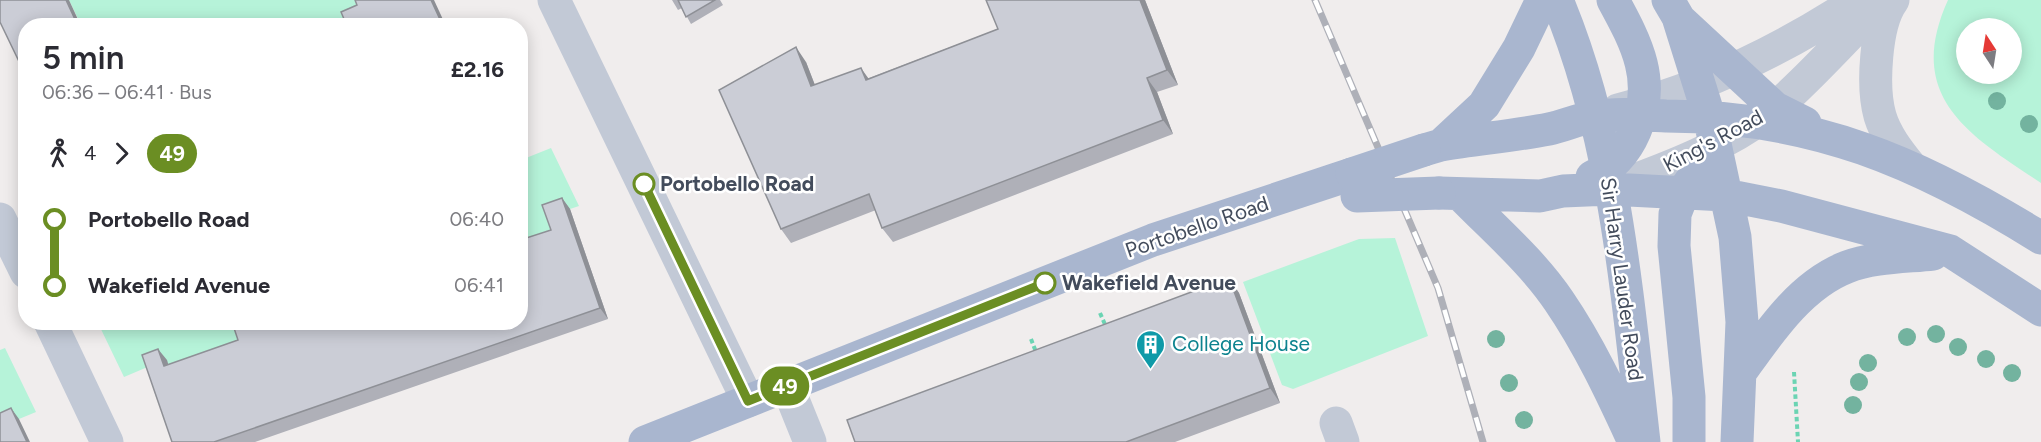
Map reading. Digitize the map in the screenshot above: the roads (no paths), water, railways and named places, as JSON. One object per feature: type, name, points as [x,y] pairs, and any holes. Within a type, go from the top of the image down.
[{"type":"main road","points":[[1432,147],[1484,105],[1519,48],[1542,0]]},
{"type":"main road","name":"Sir Harry Lauder Road","points":[[1557,0],[1572,35],[1608,179],[1628,300],[1644,442]]},
{"type":"main road","points":[[1608,179],[1628,148],[1643,110],[1645,75],[1633,37],[1613,0]]},
{"type":"main road","points":[[1673,9],[1734,70],[1769,118],[1832,137],[1911,167],[1953,186],[2041,238]]},
{"type":"main road","points":[[1673,9],[1700,85],[1735,237],[1742,321],[1737,442]]},
{"type":"main road","name":"Portobello Road","points":[[645,442],[1153,240],[1281,199],[1355,185],[1432,147],[1548,129],[1593,117],[1643,110],[1711,130],[1769,118]]},
{"type":"main road","points":[[1689,442],[1689,397],[1674,246],[1675,214],[1711,130]]},
{"type":"main road","name":"Portobello Road","points":[[1355,185],[1449,194],[1540,196],[1608,179],[1725,195],[1781,206],[1950,251],[2041,310]]},
{"type":"main road","points":[[1449,194],[1508,243],[1559,300],[1595,362],[1634,442]]},
{"type":"main road","points":[[1740,373],[1772,327],[1824,280],[1847,267],[1950,251]]},
{"type":"street","points":[[554,0],[748,401]]},
{"type":"street","points":[[1643,110],[1734,70],[1858,0]]},
{"type":"street","name":"King's Road","points":[[1769,118],[1883,0]]},
{"type":"street","points":[[1893,0],[1888,7],[1875,55],[1880,116],[1892,142],[1911,167]]},
{"type":"street","name":"King's Road","points":[[1608,179],[1669,168],[1711,130]]},
{"type":"street","points":[[0,219],[18,256]]},
{"type":"street","points":[[54,330],[107,442]]},
{"type":"street","points":[[787,385],[810,442]]},
{"type":"railway","points":[[1315,0],[1438,288],[1483,442]]},
{"type":"place","name":"Portobello Road","points":[[644,184]]},
{"type":"place","name":"Wakefield Avenue","points":[[1045,283]]},
{"type":"place","name":"College House","points":[[1151,370]]}]
